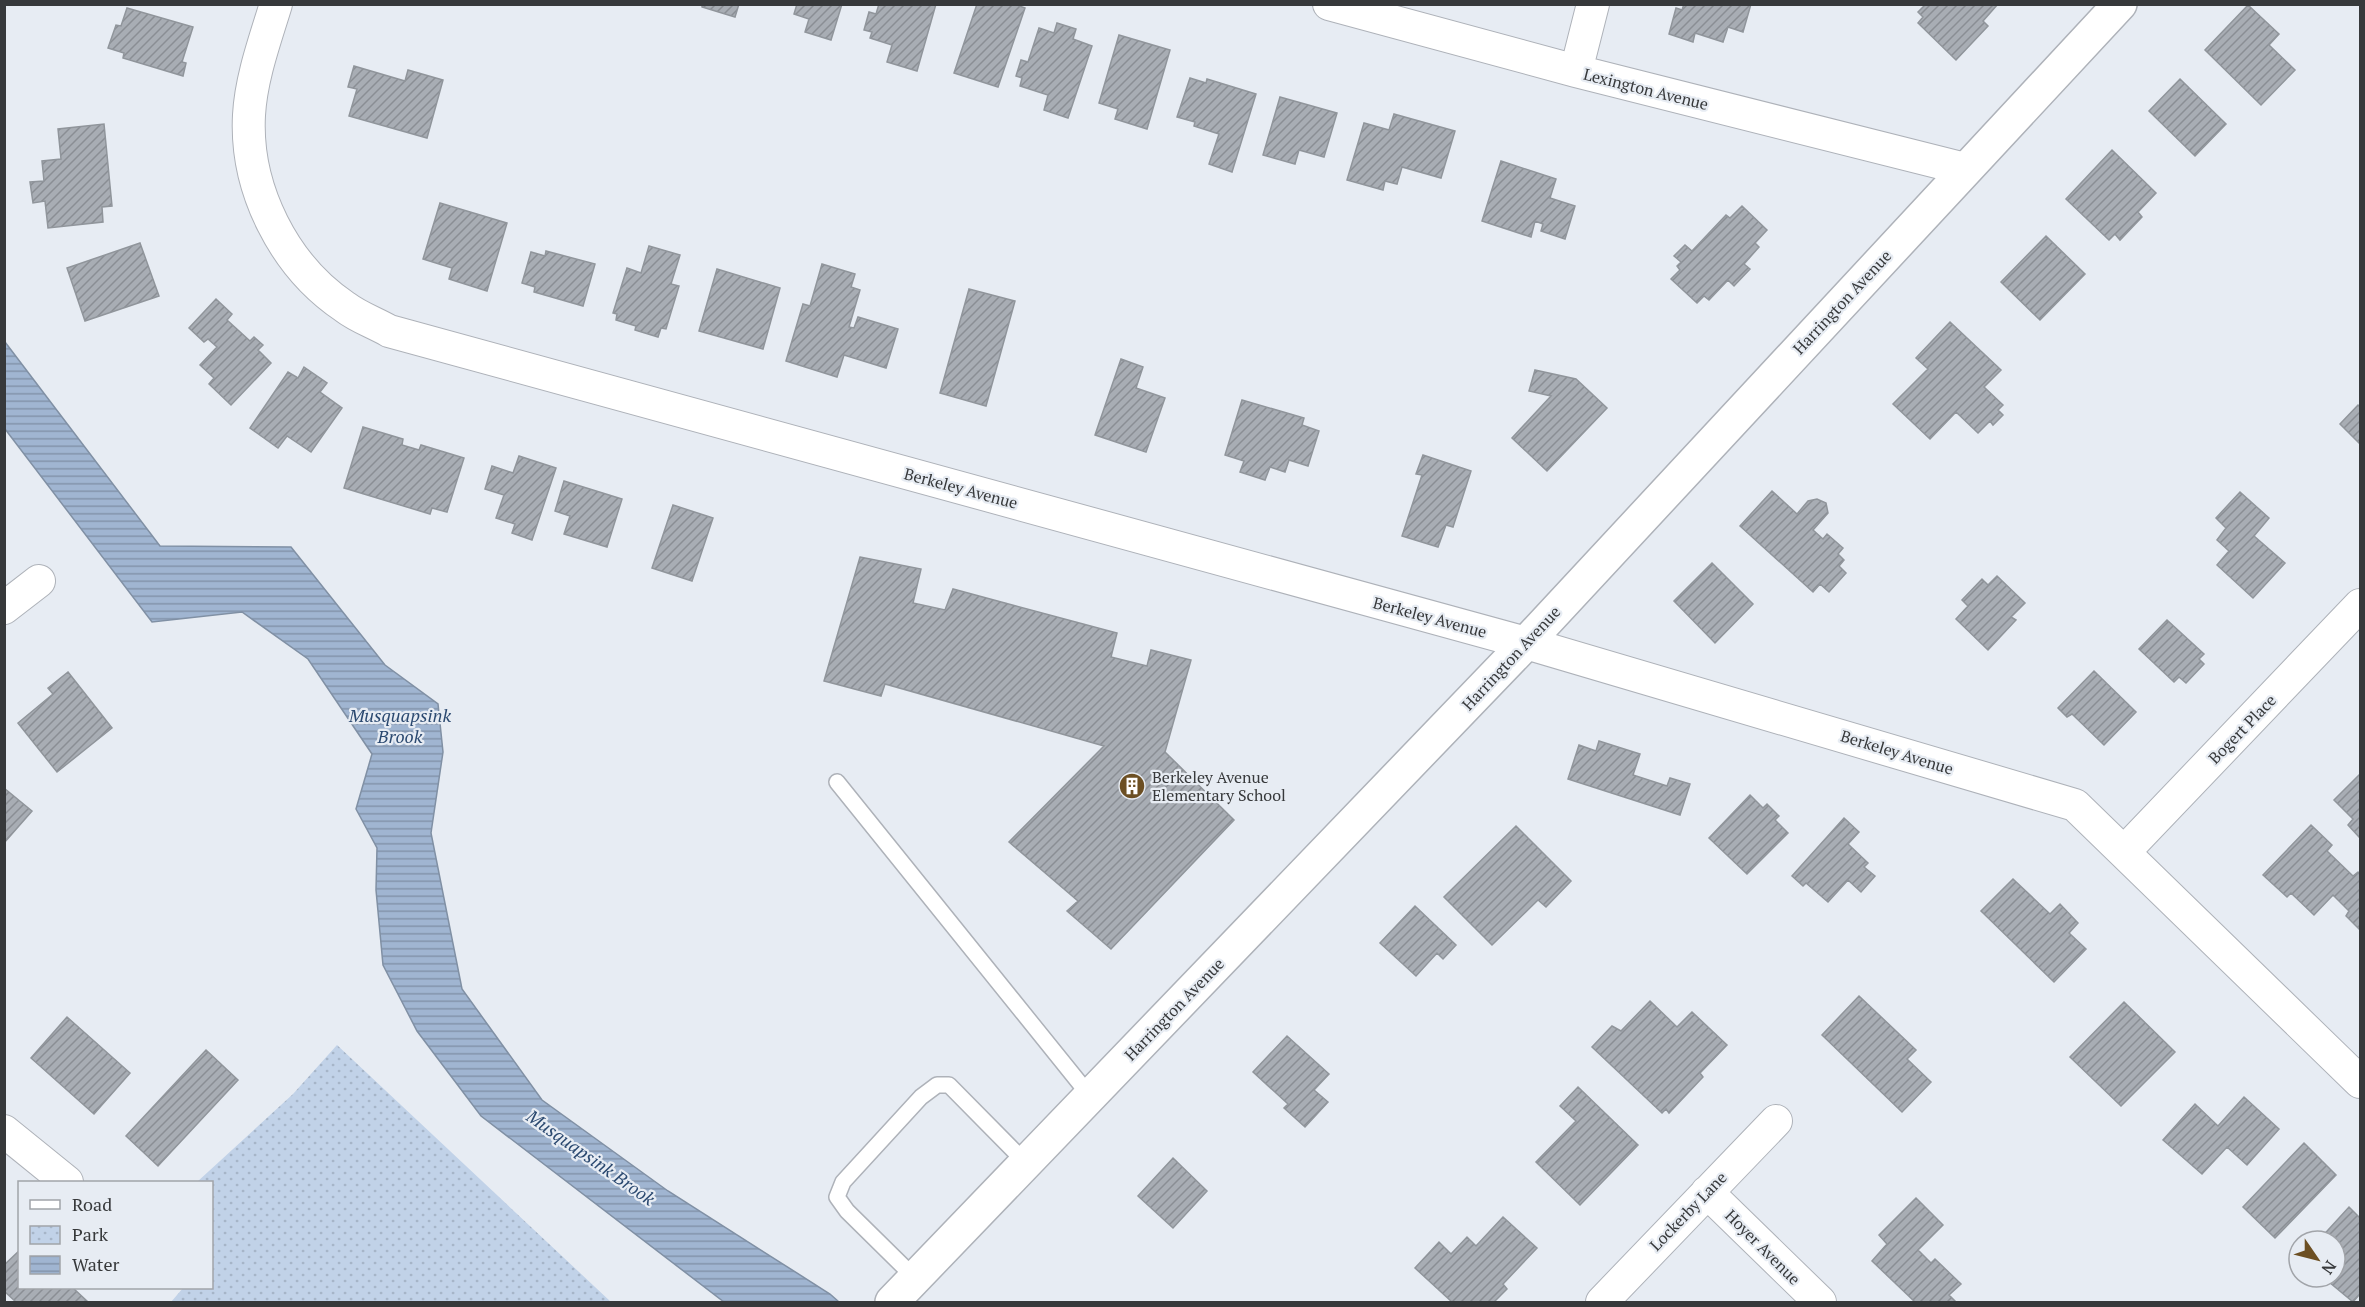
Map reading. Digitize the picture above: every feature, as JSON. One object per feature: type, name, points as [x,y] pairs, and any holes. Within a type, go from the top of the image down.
[{"type":"street","name":"Berkeley Avenue","points":[[276,4],[253,86],[249,116],[251,158],[263,202],[283,244],[310,277],[345,308],[389,331],[1526,643],[2075,805],[2361,1082]]},
{"type":"street","name":"Lexington Avenue","points":[[1329,4],[1576,71],[1965,169]]},
{"type":"street","points":[[1576,71],[1593,4]]},
{"type":"street","name":"Harrington Avenue","points":[[892,1302],[1526,643],[2120,4]]},
{"type":"street","points":[[4,608],[39,581]]},
{"type":"street","name":"Bogert Place","points":[[2124,852],[2361,605]]},
{"type":"street","name":"Lockerby Lane","points":[[1602,1302],[1776,1121]]},
{"type":"street","points":[[4,1131],[66,1181]]},
{"type":"street","name":"Hoyer Avenue","points":[[1707,1192],[1820,1302]]},
{"type":"lane","points":[[837,782],[1090,1096]]},
{"type":"lane","points":[[915,1278],[847,1211],[837,1197],[843,1182],[921,1097],[937,1085],[949,1085],[1026,1163]]},
{"type":"green space","points":[[337,1045],[611,1302],[171,1302],[182,1289],[213,1289],[213,1181],[198,1181],[293,1094]]},
{"type":"water","name":"Musquapsink Brook","points":[[5,342],[160,546],[291,547],[385,665],[438,704],[443,752],[431,833],[462,989],[542,1100],[668,1191],[830,1294],[839,1302],[724,1302],[481,1116],[417,1031],[383,965],[376,890],[377,848],[356,809],[372,754],[308,659],[242,612],[152,622],[5,429]]},
{"type":"building","points":[[702,4],[739,4],[735,17],[702,7]]},
{"type":"building","points":[[797,4],[842,4],[831,40],[805,32],[809,19],[794,14]]},
{"type":"building","points":[[879,4],[936,4],[917,71],[887,62],[892,45],[870,38],[872,32],[864,30],[869,12],[876,14]]},
{"type":"building","points":[[977,4],[1014,4],[1025,8],[998,87],[954,73]]},
{"type":"building","points":[[1684,4],[1751,4],[1743,32],[1728,27],[1723,42],[1695,33],[1693,42],[1669,34],[1676,8],[1682,10]]},
{"type":"building","points":[[1926,4],[1998,4],[1983,21],[1988,26],[1956,60],[1918,23],[1923,17],[1918,12]]},
{"type":"building","points":[[2248,5],[2279,34],[2269,45],[2295,70],[2261,105],[2205,50]]},
{"type":"building","points":[[127,8],[193,27],[182,62],[186,63],[183,76],[123,58],[124,53],[108,48],[116,25],[121,26]]},
{"type":"building","points":[[1057,23],[1076,29],[1073,39],[1092,46],[1068,118],[1044,110],[1048,95],[1020,86],[1022,78],[1016,76],[1021,60],[1028,62],[1039,28],[1054,33]]},
{"type":"building","points":[[1119,35],[1170,50],[1147,129],[1115,119],[1118,109],[1099,103]]},
{"type":"building","points":[[354,66],[405,81],[408,70],[443,80],[427,138],[349,116],[357,89],[348,87]]},
{"type":"building","points":[[1190,78],[1206,83],[1207,79],[1256,94],[1232,172],[1209,164],[1219,134],[1194,126],[1195,122],[1177,117]]},
{"type":"building","points":[[2180,79],[2226,124],[2195,156],[2149,111]]},
{"type":"building","points":[[1280,97],[1337,113],[1324,157],[1299,150],[1295,164],[1263,155]]},
{"type":"building","points":[[1394,114],[1455,131],[1441,178],[1402,167],[1397,184],[1385,181],[1383,190],[1347,180],[1364,123],[1389,130]]},
{"type":"building","points":[[104,124],[112,206],[102,207],[103,222],[48,228],[45,201],[33,203],[30,182],[44,181],[42,161],[61,159],[58,129]]},
{"type":"building","points":[[2112,150],[2156,193],[2138,212],[2142,217],[2120,240],[2115,234],[2109,240],[2066,199]]},
{"type":"building","points":[[1501,161],[1556,179],[1550,198],[1575,206],[1565,239],[1541,231],[1543,224],[1535,221],[1531,237],[1482,221]]},
{"type":"building","points":[[440,203],[507,223],[487,291],[449,279],[452,268],[423,259]]},
{"type":"building","points":[[1742,206],[1767,230],[1755,243],[1759,247],[1744,264],[1750,269],[1734,286],[1728,280],[1709,300],[1704,296],[1697,303],[1671,279],[1680,270],[1677,266],[1681,262],[1674,256],[1685,245],[1692,251],[1726,215],[1730,218]]},
{"type":"building","points":[[2046,236],[2085,274],[2040,320],[2001,282]]},
{"type":"building","points":[[140,243],[159,296],[85,321],[67,268]]},
{"type":"building","points":[[649,246],[680,255],[671,284],[679,286],[666,329],[661,328],[658,337],[635,330],[636,326],[616,320],[617,314],[613,313],[627,268],[641,273]]},
{"type":"building","points":[[546,251],[595,264],[583,306],[534,292],[535,287],[522,283],[531,252],[545,256]]},
{"type":"building","points":[[822,264],[855,274],[851,287],[860,290],[849,327],[854,328],[858,317],[898,329],[886,368],[844,355],[837,377],[786,361],[803,304],[810,306]]},
{"type":"building","points":[[717,269],[780,288],[763,349],[699,331]]},
{"type":"building","points":[[969,289],[1015,301],[986,406],[940,393]]},
{"type":"building","points":[[216,299],[232,314],[227,320],[250,341],[254,337],[263,345],[258,350],[271,363],[231,405],[209,384],[214,378],[200,365],[217,347],[208,339],[204,342],[189,328]]},
{"type":"building","points":[[1950,322],[2001,370],[1984,387],[2003,405],[1998,410],[2003,415],[1993,425],[1990,421],[1978,433],[1956,412],[1930,439],[1893,404],[1928,369],[1916,358]]},
{"type":"building","points":[[1121,359],[1143,367],[1136,388],[1165,398],[1146,452],[1095,435]]},
{"type":"building","points":[[304,367],[327,383],[320,392],[342,408],[311,452],[287,436],[278,448],[250,428],[288,372],[298,378]]},
{"type":"building","points":[[1535,370],[1576,379],[1607,408],[1547,471],[1512,438],[1551,396],[1529,391]]},
{"type":"building","points":[[1242,400],[1304,418],[1302,425],[1319,431],[1308,466],[1289,460],[1285,472],[1270,467],[1265,480],[1240,472],[1244,461],[1225,455]]},
{"type":"building","points":[[2358,405],[2360,407],[2360,444],[2340,424]]},
{"type":"building","points":[[363,427],[403,439],[402,445],[419,450],[421,445],[464,458],[447,512],[432,508],[430,514],[344,488]]},
{"type":"building","points":[[1423,455],[1471,471],[1453,527],[1446,525],[1438,547],[1402,536],[1422,475],[1416,474]]},
{"type":"building","points":[[519,456],[556,468],[532,540],[512,533],[515,524],[496,518],[504,495],[485,489],[492,466],[513,473]]},
{"type":"building","points":[[564,481],[622,499],[607,547],[564,534],[570,516],[555,511]]},
{"type":"building","points":[[1772,491],[1797,514],[1808,501],[1817,499],[1826,503],[1828,513],[1813,530],[1823,539],[1827,534],[1843,548],[1838,554],[1844,560],[1839,566],[1846,573],[1829,592],[1820,584],[1813,592],[1740,526]]},
{"type":"building","points":[[2240,492],[2269,518],[2254,536],[2285,563],[2253,598],[2217,565],[2229,551],[2217,540],[2226,528],[2216,518]]},
{"type":"building","points":[[673,505],[713,518],[692,581],[652,568]]},
{"type":"building","name":"Berkeley Avenue Elementary School","points":[[860,557],[921,569],[913,603],[945,610],[953,589],[1117,633],[1111,657],[1147,666],[1151,650],[1191,660],[1165,752],[1234,820],[1111,949],[1067,911],[1078,901],[1009,842],[1104,746],[885,684],[881,696],[824,681]]},
{"type":"building","points":[[1712,563],[1753,604],[1715,643],[1674,601]]},
{"type":"building","points":[[1997,576],[2025,603],[2011,617],[2016,620],[1988,650],[1956,619],[1968,606],[1962,600],[1982,579],[1988,585]]},
{"type":"building","points":[[2167,620],[2204,654],[2199,659],[2204,664],[2186,683],[2179,677],[2174,682],[2139,649]]},
{"type":"building","points":[[2094,671],[2136,712],[2104,745],[2072,714],[2067,717],[2058,708]]},
{"type":"building","points":[[68,672],[112,728],[57,772],[18,723],[53,694],[48,688]]},
{"type":"building","points":[[1599,741],[1640,754],[1633,775],[1667,786],[1670,778],[1690,784],[1680,815],[1568,779],[1579,745],[1596,751]]},
{"type":"building","points":[[2360,774],[2360,838],[2348,825],[2353,819],[2334,800]]},
{"type":"building","points":[[4,788],[32,811],[4,843]]},
{"type":"building","points":[[1750,795],[1763,808],[1767,804],[1779,816],[1775,820],[1788,833],[1747,874],[1709,838]]},
{"type":"building","points":[[1844,818],[1859,832],[1848,844],[1868,863],[1864,867],[1875,876],[1861,892],[1848,880],[1828,902],[1806,883],[1803,886],[1792,876]]},
{"type":"building","points":[[2311,825],[2332,845],[2327,851],[2353,876],[2358,872],[2360,875],[2360,930],[2346,916],[2349,911],[2333,895],[2314,915],[2291,893],[2287,897],[2263,875]]},
{"type":"building","points":[[1516,826],[1571,881],[1546,907],[1538,900],[1492,945],[1444,897]]},
{"type":"building","points":[[2013,879],[2050,914],[2060,904],[2078,923],[2069,933],[2086,949],[2054,982],[1981,911]]},
{"type":"building","points":[[1415,906],[1456,945],[1443,959],[1437,953],[1416,976],[1380,943]]},
{"type":"building","points":[[1859,996],[1916,1050],[1907,1059],[1931,1082],[1902,1112],[1822,1035]]},
{"type":"building","points":[[1650,1001],[1677,1027],[1692,1012],[1727,1045],[1700,1073],[1703,1077],[1669,1113],[1666,1109],[1662,1113],[1592,1047],[1612,1026],[1621,1031]]},
{"type":"building","points":[[2124,1002],[2175,1052],[2121,1106],[2070,1057]]},
{"type":"building","points":[[67,1017],[130,1073],[94,1114],[31,1058]]},
{"type":"building","points":[[1287,1036],[1329,1074],[1314,1090],[1328,1102],[1305,1127],[1284,1108],[1288,1104],[1253,1072]]},
{"type":"building","points":[[206,1050],[238,1080],[158,1166],[126,1136]]},
{"type":"building","points":[[1578,1087],[1638,1145],[1580,1205],[1536,1162],[1576,1121],[1560,1106]]},
{"type":"building","points":[[2244,1097],[2279,1129],[2247,1165],[2227,1147],[2202,1174],[2163,1140],[2195,1104],[2218,1126]]},
{"type":"building","points":[[2304,1143],[2336,1175],[2275,1238],[2243,1207]]},
{"type":"building","points":[[1173,1158],[1207,1191],[1173,1228],[1138,1196]]},
{"type":"building","points":[[1916,1198],[1943,1225],[1918,1250],[1931,1263],[1935,1259],[1961,1284],[1949,1295],[1956,1302],[1915,1302],[1872,1261],[1887,1244],[1879,1235]]},
{"type":"building","points":[[2349,1207],[2360,1218],[2360,1294],[2353,1302],[2337,1289],[2347,1289],[2347,1229],[2329,1229]]},
{"type":"building","points":[[1503,1217],[1537,1248],[1503,1284],[1507,1289],[1494,1302],[1452,1302],[1415,1268],[1439,1242],[1451,1254],[1467,1237],[1476,1246]]},
{"type":"building","points":[[18,1252],[18,1289],[74,1289],[88,1302],[16,1302],[4,1291],[4,1265]]},
{"type":"place","name":"Berkeley Avenue Elementary School","points":[[1132,786]]}]
